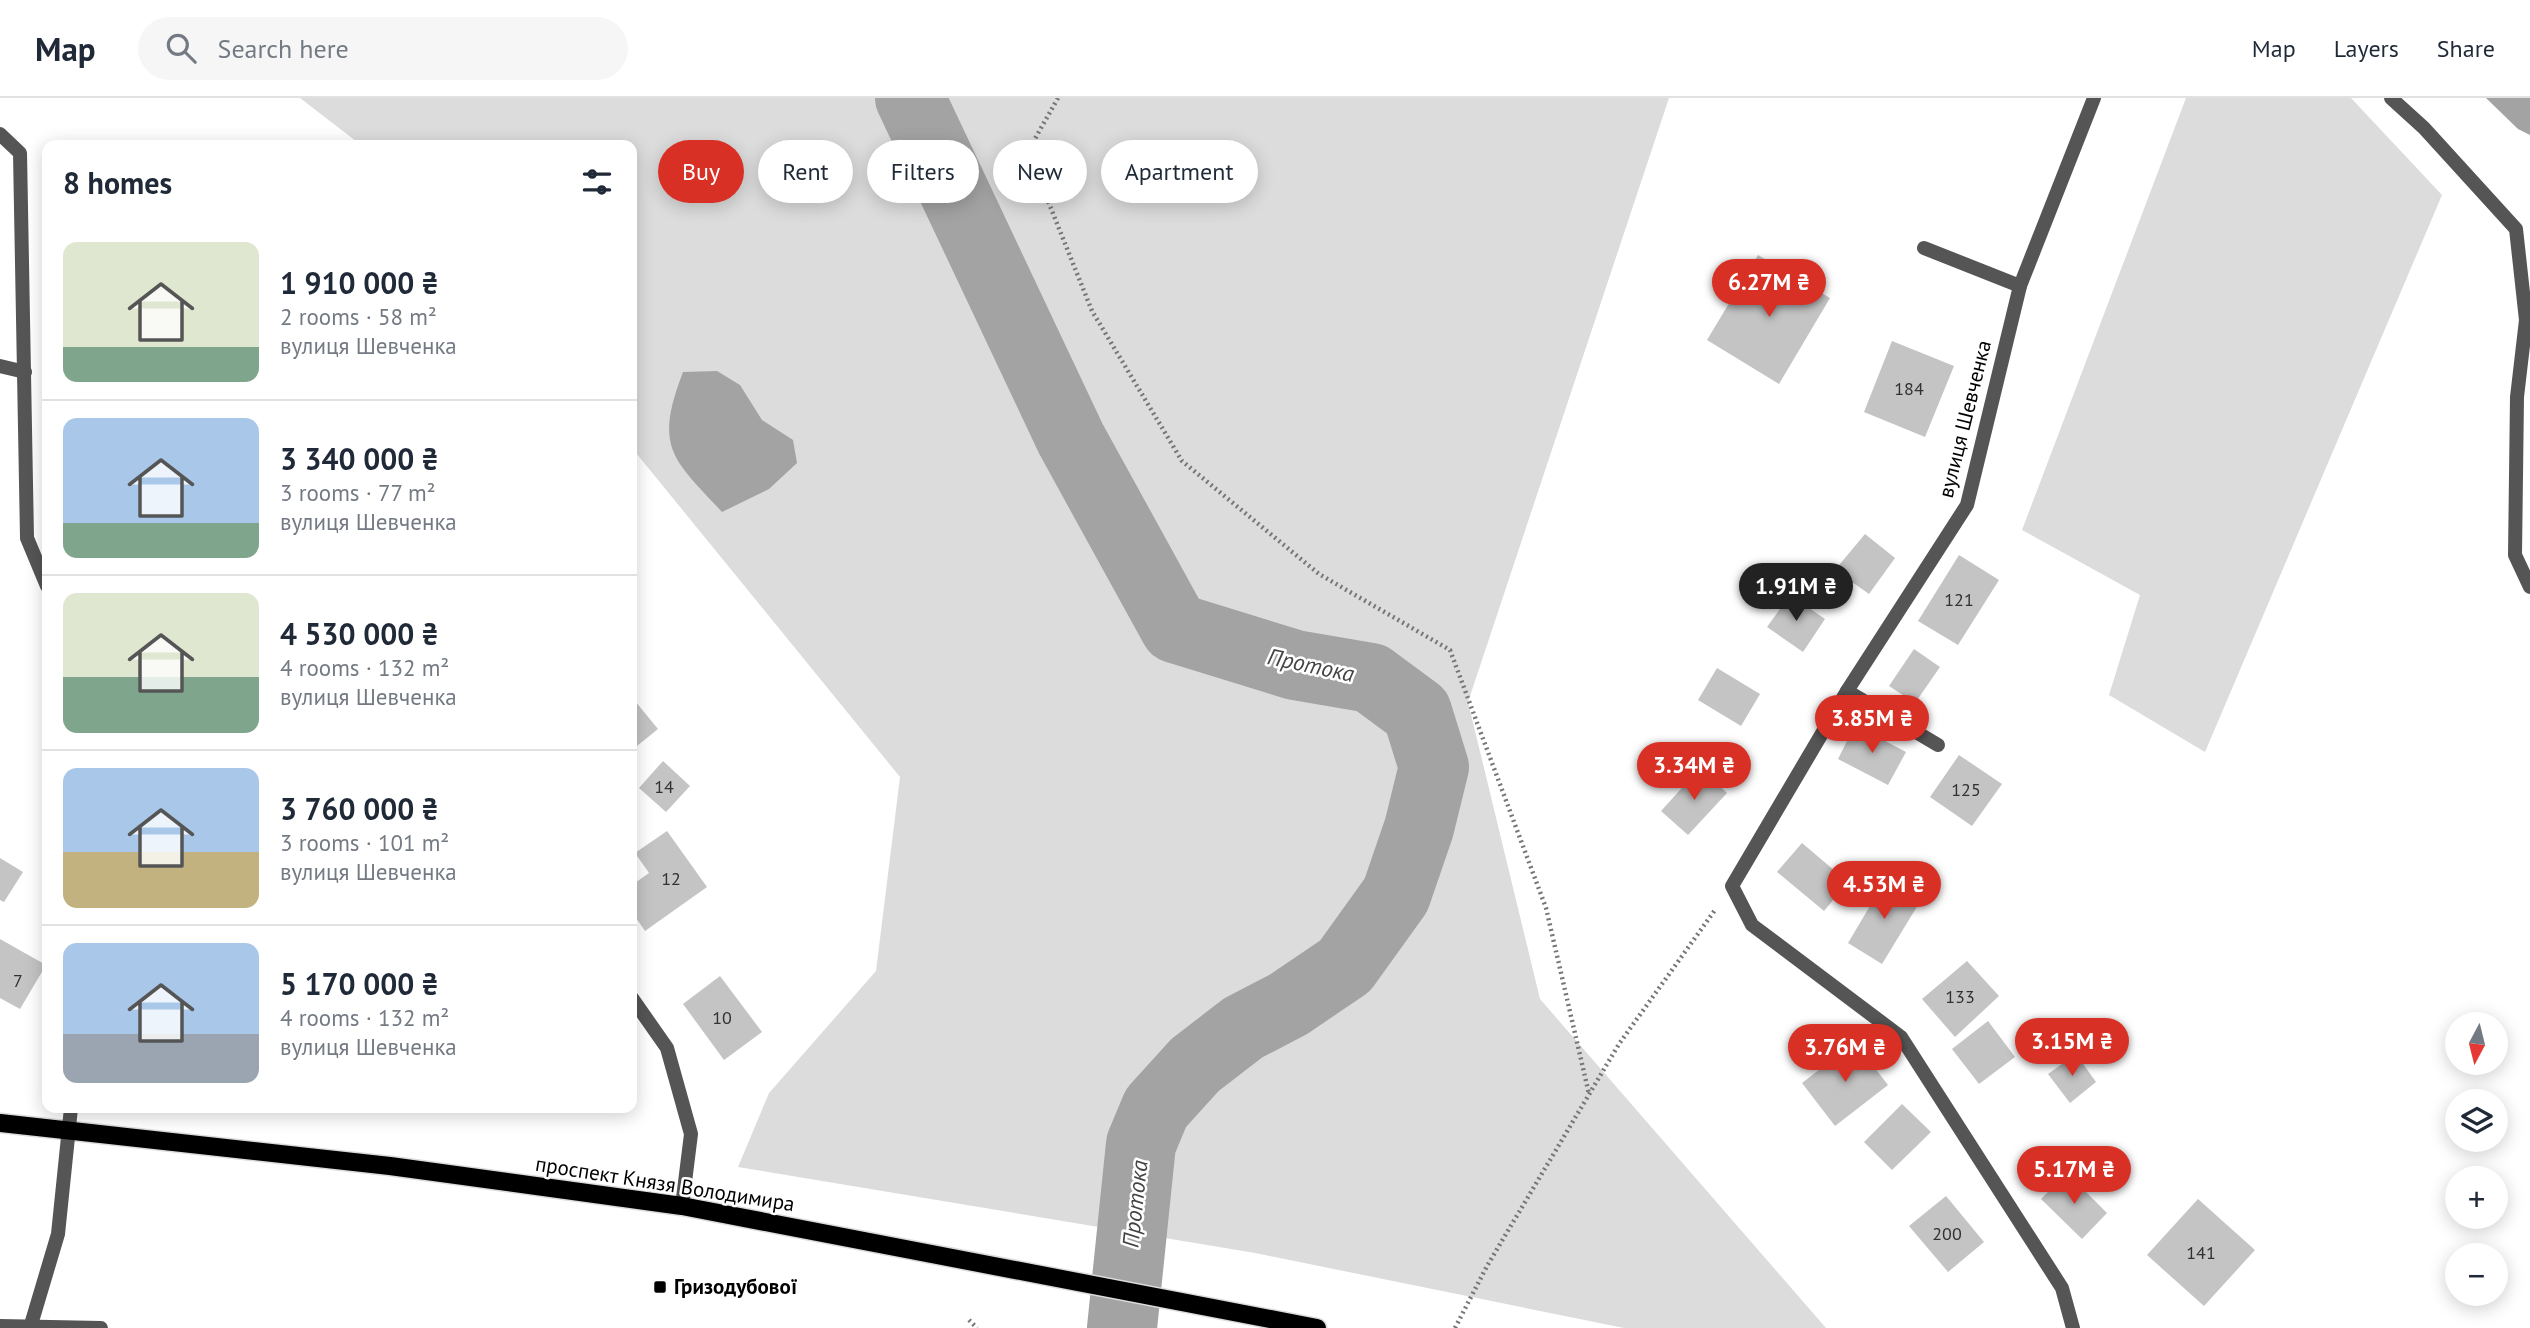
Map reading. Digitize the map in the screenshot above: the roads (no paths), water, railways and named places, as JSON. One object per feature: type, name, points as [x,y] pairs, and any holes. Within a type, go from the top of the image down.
[{"type":"main road","name":"проспект Князя Володимира","points":[[0,1123],[390,1166],[682,1206],[1245,1312],[1317,1328]]},
{"type":"street","name":"вулиця Шевченка","points":[[2073,1328],[2062,1288],[1901,1037],[1752,925],[1732,886],[1847,691],[1967,505],[2020,286],[2094,98]]},
{"type":"street","points":[[2391,98],[2424,128],[2516,229],[2526,320],[2517,397],[2515,555],[2530,587]]},
{"type":"street","points":[[0,134],[20,153],[27,538],[42,574]]},
{"type":"street","points":[[1924,248],[2020,286]]},
{"type":"street","points":[[0,366],[25,372]]},
{"type":"street","points":[[1847,691],[1938,746]]},
{"type":"street","points":[[637,1005],[667,1048],[691,1134],[682,1206]]},
{"type":"street","points":[[31,1327],[58,1234],[71,1113]]},
{"type":"street","points":[[0,1326],[101,1328]]},
{"type":"waterway","name":"Протока","points":[[910,98],[1071,439],[1175,628],[1295,665],[1371,678],[1417,712],[1434,767],[1419,828],[1396,895],[1345,966],[1289,1004],[1243,1028],[1195,1065],[1156,1108],[1141,1144],[1122,1328]]},
{"type":"place","name":"Гризодубової","points":[[660,1287]]}]
